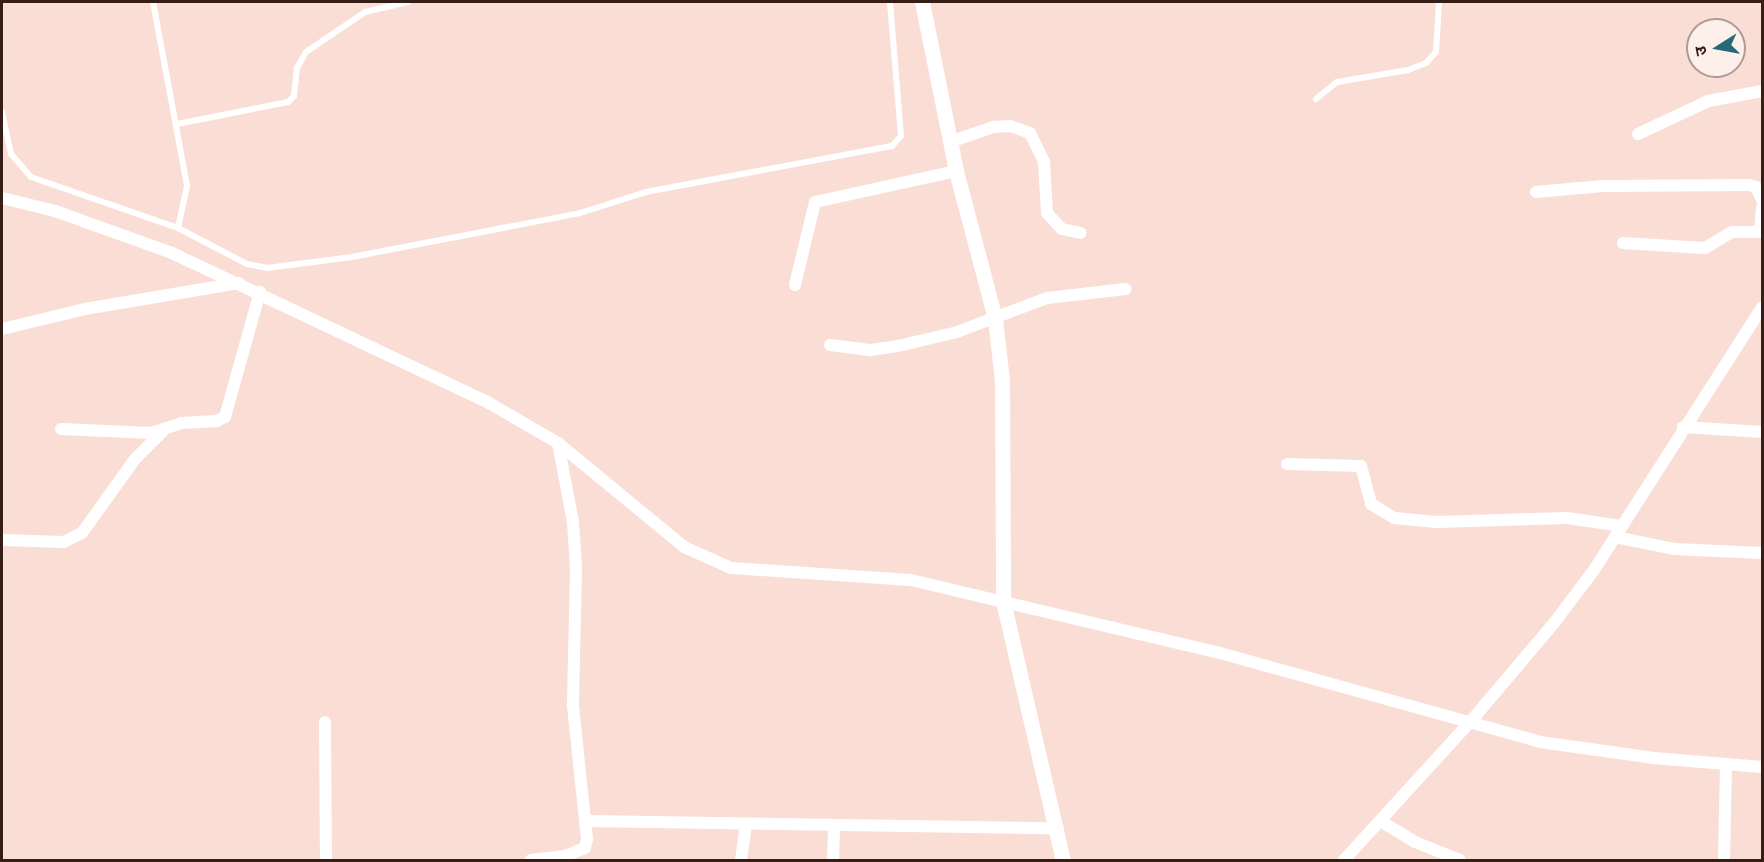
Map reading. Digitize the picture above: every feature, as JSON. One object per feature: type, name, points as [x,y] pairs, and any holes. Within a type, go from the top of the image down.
[{"type":"street","points":[[922,2],[956,171],[995,319],[1002,380],[1003,601],[1058,828],[1063,861]]},
{"type":"street","points":[[1638,134],[1708,101],[1762,91]]},
{"type":"street","points":[[950,142],[993,127],[1010,126],[1030,134],[1044,162],[1047,213],[1062,229],[1081,232]]},
{"type":"street","points":[[795,285],[815,202],[956,171]]},
{"type":"street","points":[[1536,192],[1603,186],[1749,184],[1756,187],[1762,200]]},
{"type":"street","points":[[2,198],[114,231],[240,283],[489,403],[558,442],[684,547],[707,560],[731,568],[764,572],[866,574],[911,580],[1220,653],[1540,742],[1591,751],[1762,767]]},
{"type":"street","points":[[1623,243],[1705,248],[1732,232],[1761,232],[1762,208]]},
{"type":"street","points":[[2,329],[85,309],[240,283]]},
{"type":"street","points":[[830,345],[870,350],[937,337],[995,319],[1047,298],[1125,289]]},
{"type":"street","points":[[2,540],[64,542],[82,533],[135,459],[162,431],[181,423],[217,421],[225,417],[260,292]]},
{"type":"street","points":[[1344,861],[1382,822],[1554,623],[1615,537],[1683,427],[1732,359],[1762,307]]},
{"type":"street","points":[[1683,427],[1762,432]]},
{"type":"street","points":[[61,429],[162,431]]},
{"type":"street","points":[[531,861],[565,858],[585,848],[587,821],[573,706],[576,569],[573,522],[558,442]]},
{"type":"street","points":[[1287,464],[1361,466],[1371,504],[1394,518],[1437,522],[1567,518],[1622,526]]},
{"type":"street","points":[[1615,537],[1674,549],[1762,553]]},
{"type":"street","points":[[325,722],[326,861]]},
{"type":"street","points":[[1724,861],[1726,764]]},
{"type":"street","points":[[587,821],[1058,828]]},
{"type":"street","points":[[1382,822],[1415,842],[1460,861]]},
{"type":"street","points":[[741,861],[746,824]]},
{"type":"street","points":[[833,861],[834,825]]},
{"type":"lane","points":[[153,2],[187,186],[178,228]]},
{"type":"lane","points":[[177,124],[288,102],[294,96],[297,68],[306,52],[365,12],[408,2]]},
{"type":"lane","points":[[2,112],[11,154],[31,177],[178,228],[216,244],[247,264],[267,268],[362,255],[580,213],[646,192],[892,146],[901,136],[890,2]]},
{"type":"lane","points":[[1316,99],[1337,82],[1408,70],[1426,63],[1436,52],[1439,2]]}]
